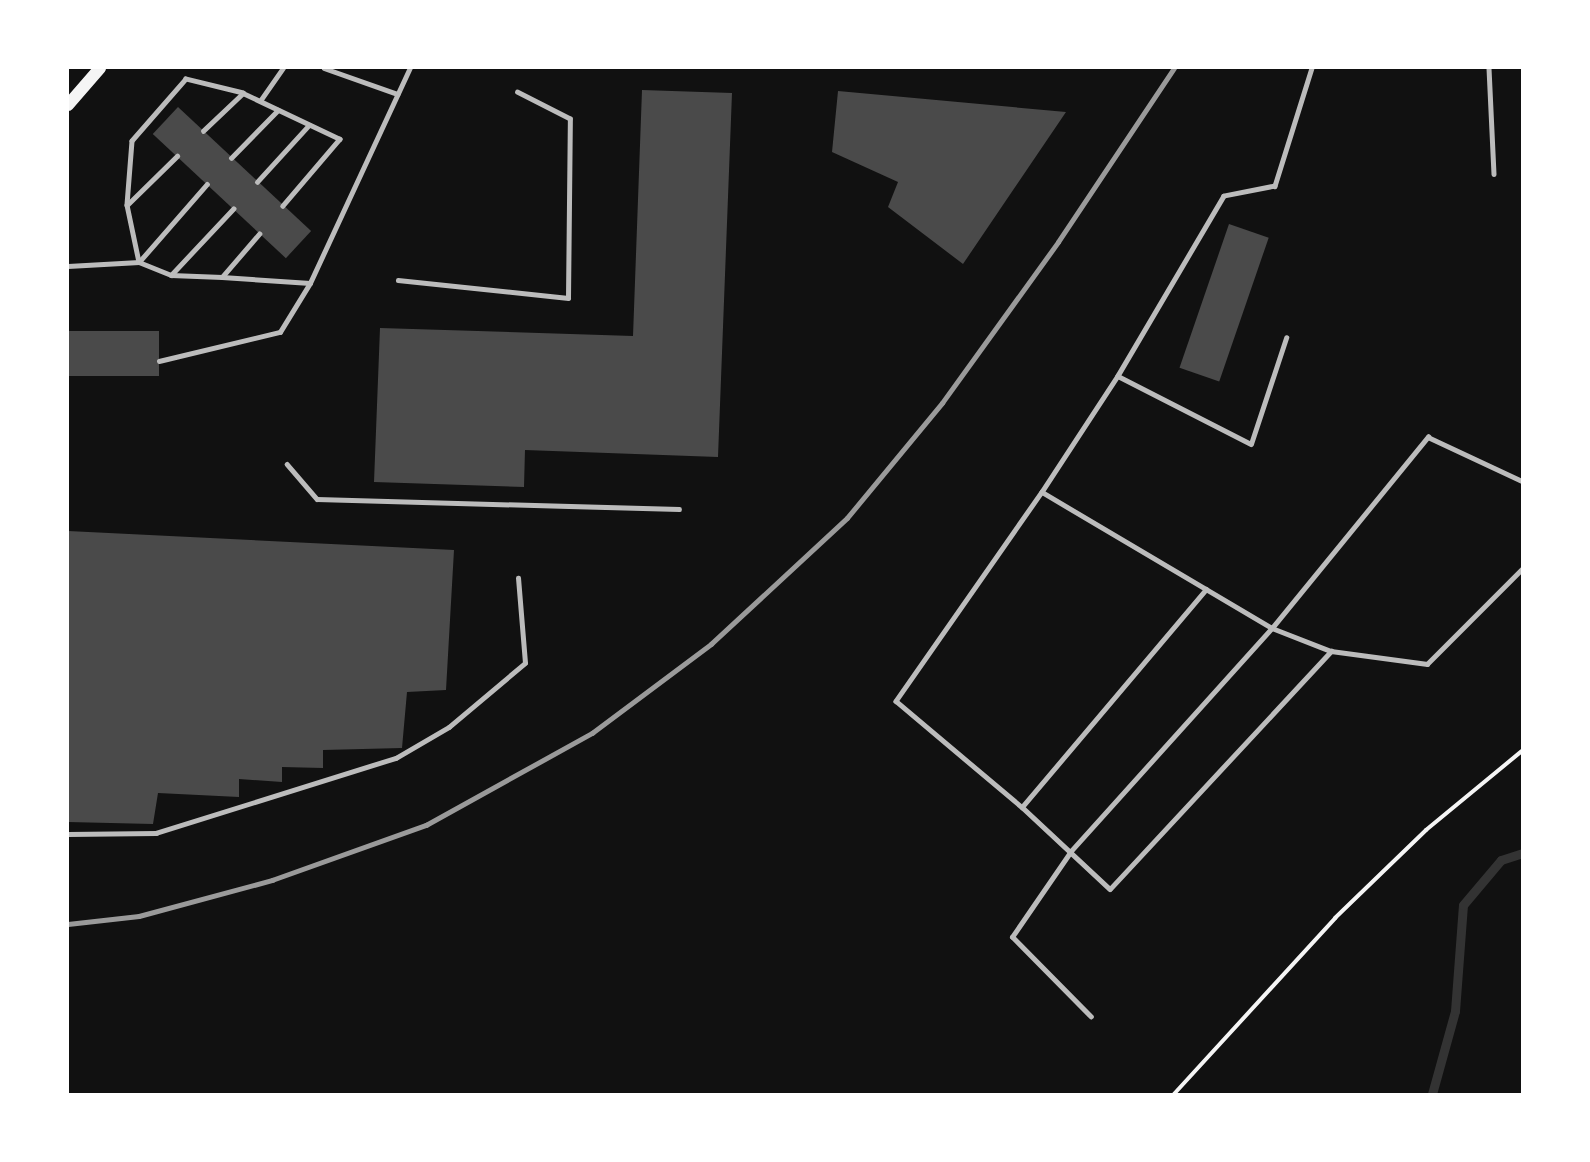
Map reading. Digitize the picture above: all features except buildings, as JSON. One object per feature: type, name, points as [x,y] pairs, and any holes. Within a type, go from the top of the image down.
[{"type":"main road","points":[[68,105],[100,68]]},
{"type":"lane","points":[[260,101],[283,68]]},
{"type":"lane","points":[[324,68],[398,94]]},
{"type":"lane","points":[[159,361],[280,332],[310,283],[410,68]]},
{"type":"lane","points":[[1312,68],[1275,186],[1224,196],[1118,376],[1042,492],[896,701],[1022,807],[1110,889],[1331,651]]},
{"type":"lane","points":[[1489,68],[1494,174]]},
{"type":"lane","points":[[139,262],[127,205],[132,141],[186,79],[243,93],[340,139],[283,206]]},
{"type":"lane","points":[[398,280],[568,298],[570,119],[517,92]]},
{"type":"lane","points":[[203,131],[243,93]]},
{"type":"lane","points":[[231,158],[278,110]]},
{"type":"lane","points":[[257,182],[309,125]]},
{"type":"lane","points":[[127,205],[177,156]]},
{"type":"lane","points":[[139,262],[207,184]]},
{"type":"lane","points":[[171,275],[233,209]]},
{"type":"lane","points":[[222,277],[260,234]]},
{"type":"lane","points":[[68,266],[139,262],[171,275],[310,283]]},
{"type":"lane","points":[[1118,376],[1251,444],[1286,338]]},
{"type":"lane","points":[[1091,1017],[1012,937],[1071,851],[1272,628],[1428,437],[1522,481]]},
{"type":"lane","points":[[287,464],[317,499],[679,508]]},
{"type":"lane","points":[[1042,492],[1272,628],[1331,651],[1427,664],[1522,569]]},
{"type":"lane","points":[[68,834],[156,833],[396,758],[449,727],[525,663],[518,578]]},
{"type":"lane","points":[[1022,807],[1206,589]]},
{"type":"path","points":[[1174,1095],[1335,918],[1426,830],[1522,751]]},
{"type":"waterway","points":[[1432,1094],[1455,1011],[1463,905],[1501,860],[1522,853]]},
{"type":"railway","points":[[68,924],[139,916],[272,880],[426,825],[592,733],[711,644],[847,518],[942,403],[1058,242],[1174,68]]}]
